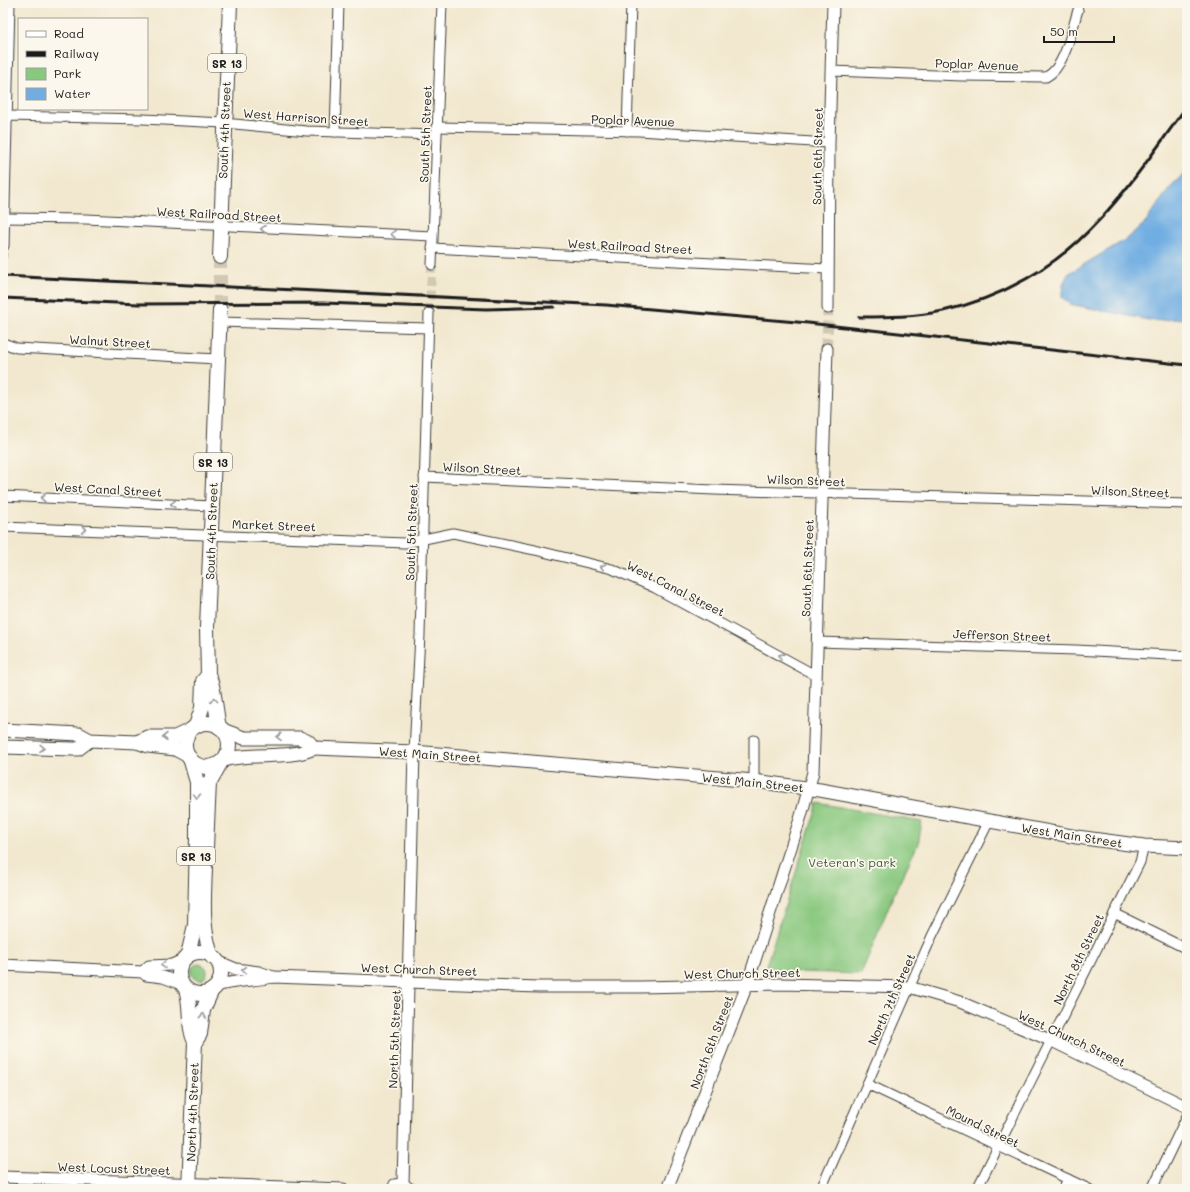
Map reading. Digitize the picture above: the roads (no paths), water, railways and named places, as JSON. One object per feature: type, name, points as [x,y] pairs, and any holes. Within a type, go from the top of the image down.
[{"type":"main road","name":"South 4th Street","points":[[220,256],[224,123],[230,3]]},
{"type":"main road","name":"South 4th Street","points":[[194,728],[202,708],[203,681],[208,675],[207,628],[212,535],[217,359],[220,316]]},
{"type":"main road","points":[[208,675],[212,680],[214,708],[221,729],[228,742],[226,755],[222,761]]},
{"type":"main road","points":[[3,730],[79,734],[90,740],[137,742],[148,746],[175,749],[204,767],[210,767],[222,761],[242,756],[304,753],[314,748],[308,742],[300,738],[244,738],[208,723],[175,737],[148,737],[137,742]]},
{"type":"main road","points":[[189,757],[185,742],[194,728]]},
{"type":"main road","points":[[3,747],[78,749],[90,740]]},
{"type":"main road","name":"West Main Street","points":[[314,748],[414,752],[754,781],[809,788],[1077,837],[1144,846],[1187,848]]},
{"type":"main road","name":"SR 13","points":[[186,957],[194,925],[197,830],[197,782],[189,757]]},
{"type":"main road","name":"SR 13","points":[[214,959],[205,936],[204,922],[206,838],[210,783],[222,761]]},
{"type":"main road","points":[[198,952],[214,959],[221,974],[214,988],[199,994],[184,987],[178,972],[186,957],[198,952]]},
{"type":"main road","name":"North 4th Street","points":[[184,987],[190,1001],[190,1032],[195,1042],[189,1186]]},
{"type":"main road","name":"North 4th Street","points":[[195,1042],[200,1034],[203,1010],[214,988]]},
{"type":"street","points":[[4,246],[5,36],[10,3]]},
{"type":"street","points":[[335,132],[338,3]]},
{"type":"street","name":"South 5th Street","points":[[432,265],[442,3]]},
{"type":"street","points":[[626,130],[631,3]]},
{"type":"street","name":"South 6th Street","points":[[828,308],[827,270],[829,143],[833,3]]},
{"type":"street","name":"Poplar Avenue","points":[[831,71],[977,77],[1046,77],[1053,73],[1062,60],[1078,10]]},
{"type":"street","name":"West Harrison Street","points":[[5,117],[224,123],[335,132],[436,131]]},
{"type":"street","name":"Poplar Avenue","points":[[436,131],[626,130],[829,143]]},
{"type":"street","name":"West Railroad Street","points":[[4,218],[86,219],[220,227],[432,236]]},
{"type":"street","name":"West Railroad Street","points":[[432,248],[827,270]]},
{"type":"street","name":"South 5th Street","points":[[414,752],[423,538],[428,313]]},
{"type":"street","points":[[220,316],[428,328]]},
{"type":"street","name":"Walnut Street","points":[[3,343],[17,348],[217,359]]},
{"type":"street","name":"South 6th Street","points":[[809,788],[813,772],[815,675],[827,349]]},
{"type":"street","name":"Wilson Street","points":[[424,477],[822,493],[1187,504]]},
{"type":"street","name":"West Canal Street","points":[[3,496],[212,506]]},
{"type":"street","name":"Market Street","points":[[3,527],[405,543],[423,538]]},
{"type":"street","name":"West Canal Street","points":[[423,538],[453,533],[535,550],[622,572],[815,675]]},
{"type":"street","name":"Jefferson Street","points":[[817,642],[1068,649],[1187,656]]},
{"type":"street","points":[[754,740],[754,781]]},
{"type":"street","name":"North 5th Street","points":[[408,1186],[409,982],[414,752]]},
{"type":"street","name":"North 6th Street","points":[[667,1189],[747,985],[809,788]]},
{"type":"street","name":"North 7th Street","points":[[822,1189],[932,936],[989,821]]},
{"type":"street","name":"North 8th Street","points":[[977,1189],[1140,862],[1144,846]]},
{"type":"street","points":[[1114,913],[1187,949]]},
{"type":"street","points":[[143,972],[149,966],[172,965],[186,957]]},
{"type":"street","name":"West Church Street","points":[[214,959],[236,969],[259,972],[273,977]]},
{"type":"street","points":[[3,965],[143,972],[146,975],[162,977],[184,987]]},
{"type":"street","name":"West Church Street","points":[[214,988],[226,983],[257,981],[273,977],[539,987],[861,985],[909,987],[960,1002],[1052,1041],[1187,1107]]},
{"type":"street","name":"Mound Street","points":[[867,1084],[1089,1189]]},
{"type":"street","points":[[1152,1189],[1187,1116]]},
{"type":"street","name":"West Locust Street","points":[[3,1177],[189,1186],[343,1189]]},
{"type":"street","points":[[1063,1189],[1068,1180]]},
{"type":"street","points":[[392,1189],[394,1184],[408,1186]]},
{"type":"water","points":[[1187,171],[1187,318],[1154,321],[1069,304],[1062,297],[1063,284],[1068,274],[1128,238],[1145,223],[1170,187]]},
{"type":"tunnel","points":[[3,258],[4,246]]},
{"type":"tunnel","points":[[220,257],[220,310]]},
{"type":"tunnel","points":[[429,313],[432,265]]},
{"type":"tunnel","points":[[827,349],[828,308]]},
{"type":"railway","points":[[859,317],[912,316],[943,311],[987,298],[1024,280],[1057,259],[1086,234],[1112,206],[1137,175],[1187,106]]},
{"type":"railway","points":[[3,276],[606,305],[808,323],[1187,365]]},
{"type":"railway","points":[[3,298],[139,304],[323,303],[486,309],[554,307]]},
{"type":"park label","name":"Veteran's park","points":[[852,862]]}]
